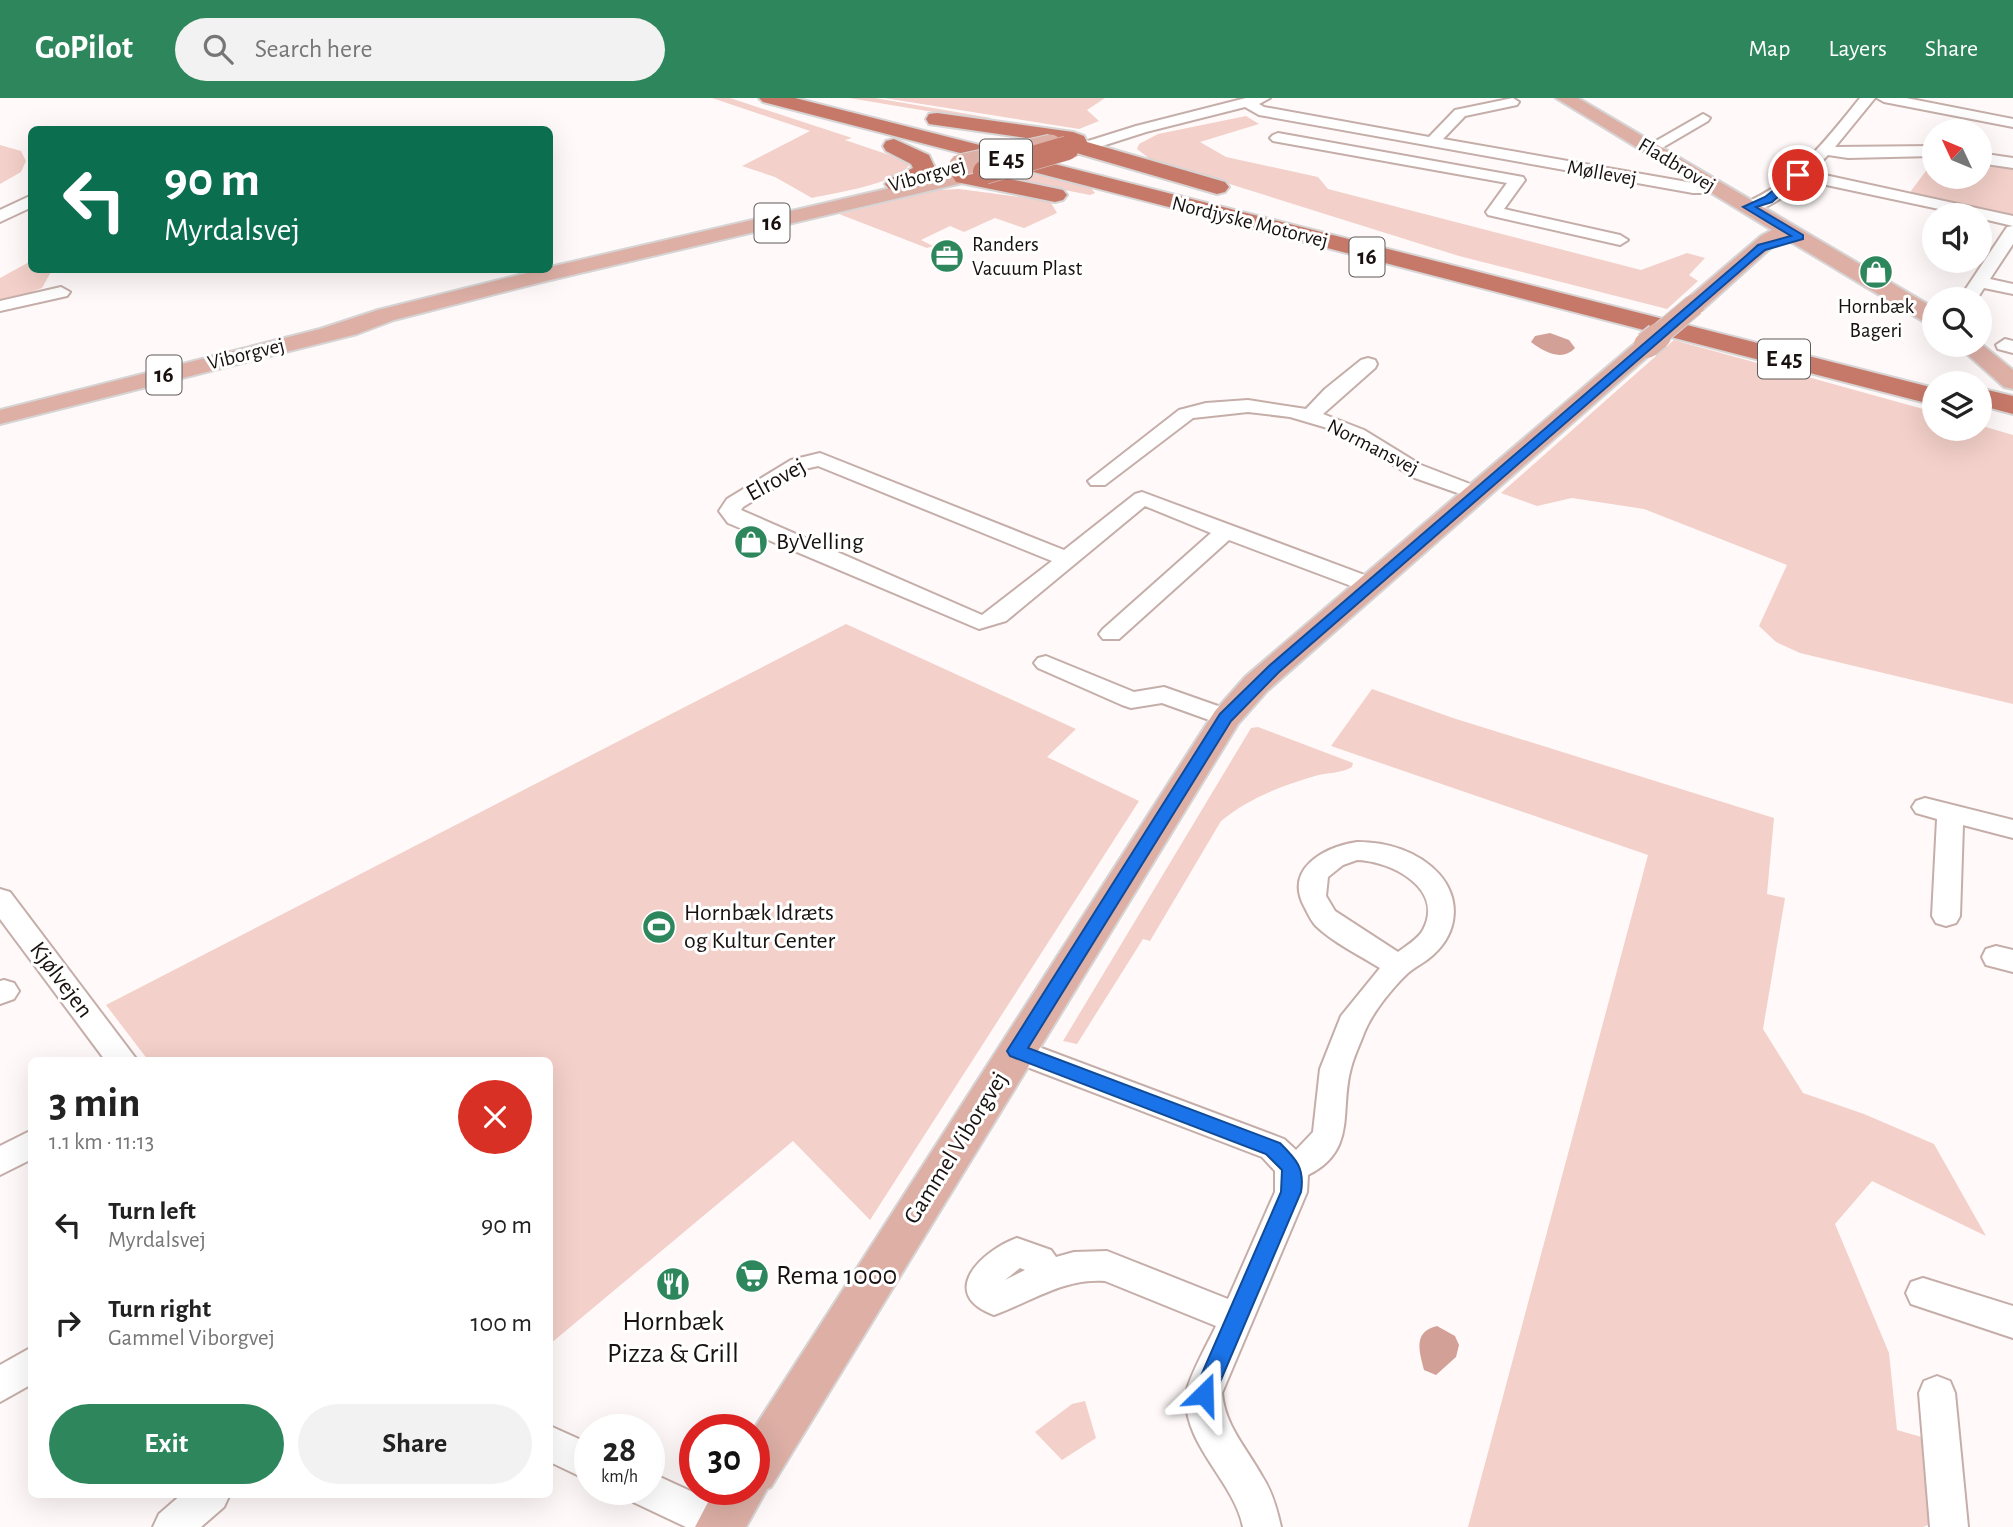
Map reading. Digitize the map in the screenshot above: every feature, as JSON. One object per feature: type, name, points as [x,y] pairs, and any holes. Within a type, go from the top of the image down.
[{"type":"highway","points":[[745,98],[967,170],[1069,146]]},
{"type":"highway","name":"Nordjyske Motorvej","points":[[770,98],[1641,333],[1922,394]]},
{"type":"highway","name":"Nordjyske Motorvej","points":[[807,98],[1699,316],[1922,381]]},
{"type":"highway","points":[[829,98],[1069,146],[1234,193]]},
{"type":"highway","points":[[1132,132],[1120,143],[1119,148],[1124,153],[1197,181]]},
{"type":"highway","points":[[894,146],[921,160],[924,168],[919,176],[897,184]]},
{"type":"highway","name":"16","points":[[967,170],[979,182],[1263,232],[1641,333]]},
{"type":"highway","name":"16","points":[[1259,200],[1390,240],[1699,316]]},
{"type":"highway","points":[[1992,400],[2013,405]]},
{"type":"highway","points":[[1992,411],[2013,417]]},
{"type":"main road","name":"Fladbrovej","points":[[1565,98],[1922,311]]},
{"type":"main road","name":"Viborgvej","points":[[695,240],[897,184],[967,170]]},
{"type":"main road","name":"Viborgvej","points":[[0,417],[329,333],[524,288],[633,256],[967,170]]},
{"type":"main road","name":"Gammel Viborgvej","points":[[770,1445],[1226,718],[1256,684],[1476,493],[1641,333],[1699,316],[1761,248],[1794,234]]},
{"type":"main road","points":[[1983,357],[2013,382]]},
{"type":"street","points":[[1744,204],[1763,203],[1798,175],[1868,98]]},
{"type":"street","points":[[1884,98],[2013,123]]},
{"type":"street","points":[[1194,100],[1212,106]]},
{"type":"street","points":[[1069,146],[1212,106],[1255,102]]},
{"type":"street","points":[[1069,146],[1255,102]]},
{"type":"street","name":"Møllevej","points":[[1255,102],[1379,133],[1693,188],[1716,188]]},
{"type":"street","points":[[1432,142],[1460,113],[1512,102]]},
{"type":"street","points":[[1650,149],[1703,118]]},
{"type":"street","points":[[1345,168],[1379,133]]},
{"type":"street","points":[[1278,138],[1517,180]]},
{"type":"street","points":[[1822,150],[1848,153],[1922,151]]},
{"type":"street","points":[[1530,160],[1494,212],[1620,240]]},
{"type":"street","points":[[1992,160],[2013,163]]},
{"type":"street","points":[[1798,175],[1838,181],[2013,221]]},
{"type":"street","points":[[0,217],[28,202]]},
{"type":"street","points":[[1976,287],[2010,238]]},
{"type":"street","points":[[1979,282],[2013,289]]},
{"type":"street","points":[[0,306],[61,292]]},
{"type":"street","name":"Normansvej","points":[[1310,416],[1332,393],[1368,363]]},
{"type":"street","name":"Normansvej","points":[[1142,498],[1098,481],[1186,414],[1202,409],[1256,407],[1310,416],[1350,431],[1406,466],[1476,493]]},
{"type":"street","name":"Elrovej","points":[[1067,559],[820,459],[798,464],[734,503],[730,511],[736,518],[979,622],[985,622],[998,616],[1142,498]]},
{"type":"street","points":[[1142,498],[1370,585]]},
{"type":"street","points":[[1111,634],[1226,531]]},
{"type":"street","points":[[1046,663],[1131,700],[1164,695],[1226,718]]},
{"type":"street","points":[[1945,916],[1937,810],[2013,828]]},
{"type":"street","points":[[1292,1167],[1312,1157],[1325,1142],[1329,1132],[1335,1069],[1356,1016],[1398,966],[1417,953],[1437,932],[1444,909],[1434,884],[1408,863],[1381,852],[1358,850],[1332,857],[1315,873],[1312,896],[1325,918],[1398,966]]},
{"type":"street","name":"Kjølvejen","points":[[0,898],[120,1057]]},
{"type":"street","points":[[1017,1051],[1273,1148],[1292,1167],[1291,1192],[1206,1387],[1204,1403],[1212,1427],[1256,1502],[1262,1527]]},
{"type":"street","points":[[0,1162],[28,1145]]},
{"type":"street","points":[[1049,1273],[1069,1266],[1107,1266],[1236,1318]]},
{"type":"street","points":[[1923,1293],[2013,1322]]},
{"type":"street","points":[[0,1385],[28,1366]]},
{"type":"street","points":[[1937,1393],[1950,1527]]},
{"type":"street","points":[[553,1445],[574,1455]]},
{"type":"street","points":[[665,1495],[727,1513]]},
{"type":"street","points":[[172,1527],[206,1498]]},
{"type":"shaded area","points":[[712,98],[730,98],[852,138],[845,140],[907,161],[909,166],[901,173],[877,183],[812,198],[775,177],[742,166],[810,131]]},
{"type":"shaded area","points":[[849,98],[875,98],[991,118],[987,121]]},
{"type":"shaded area","points":[[884,98],[1105,98],[1087,110],[1099,121],[1079,129]]},
{"type":"shaded area","points":[[1246,116],[1259,124],[1200,142],[1226,157],[1318,177],[1328,189],[1641,270],[1687,253],[1705,258],[1689,275],[1698,281],[1667,309],[1459,256],[1150,159],[1137,149],[1139,144],[1158,134]]},
{"type":"shaded area","points":[[0,145],[21,151],[26,161],[21,172],[0,184]]},
{"type":"shaded area","points":[[1992,162],[2013,165],[2013,217],[1992,213],[1992,203],[1946,203],[1913,196],[1911,191],[1922,176],[1922,189],[1992,189]]},
{"type":"shaded area","points":[[1024,171],[1090,187],[1095,193],[1090,195],[998,177]]},
{"type":"shaded area","points":[[959,189],[1050,201],[1057,213],[1024,228],[995,218],[964,232],[950,226],[921,240],[933,246],[927,248],[839,214],[938,190]]},
{"type":"shaded area","points":[[28,263],[28,273],[50,273],[42,288],[0,303],[0,278]]},
{"type":"shaded area","points":[[1550,333],[1569,340],[1575,348],[1559,355],[1547,352],[1531,342],[1535,336]]},
{"type":"shaded area","points":[[1674,340],[1922,409],[1922,441],[1992,441],[1992,429],[2013,435],[2013,704],[1800,653],[1776,642],[1759,626],[1787,565],[1644,509],[1572,498],[1537,506],[1501,493]]},
{"type":"shaded area","name":"Hornbæk Idræts og Kultur Center","points":[[846,624],[1076,729],[1047,757],[1139,801],[870,1220],[793,1141],[553,1341],[553,1057],[146,1057],[106,1005]]},
{"type":"shaded area","points":[[1372,689],[1453,718],[1774,818],[1767,894],[1785,898],[1763,1029],[1803,1093],[1864,1114],[1934,1144],[1986,1236],[1872,1181],[1835,1224],[1889,1353],[1897,1430],[1925,1438],[1935,1522],[1923,1527],[1468,1527],[1648,855],[1331,746]]},
{"type":"shaded area","points":[[1258,727],[1353,763],[1352,767],[1278,789],[1254,799],[1221,821],[1150,941],[1143,939],[1077,1044],[1063,1041],[1251,728]]},
{"type":"shaded area","points":[[1437,1326],[1455,1336],[1459,1345],[1456,1357],[1436,1375],[1424,1370],[1420,1343],[1424,1333]]},
{"type":"shaded area","points":[[1085,1401],[1096,1438],[1062,1460],[1035,1432],[1072,1404]]},
{"type":"place","name":"Randers Vacuum Plast","points":[[947,256]]},
{"type":"place","name":"Hornbæk Bageri","points":[[1876,272]]},
{"type":"place","name":"ByVelling","points":[[751,542]]},
{"type":"place","name":"Hornbæk Idræts og Kultur Center","points":[[659,927]]},
{"type":"place","name":"Rema 1000","points":[[752,1276]]},
{"type":"place","name":"Hornbæk Pizza & Grill","points":[[673,1284]]},
{"type":"route","points":[[1204,1394],[1291,1192],[1292,1167],[1273,1148],[1017,1051],[1226,718],[1256,684],[1750,257],[1761,248],[1799,237],[1748,207],[1769,200],[1798,175]]}]
